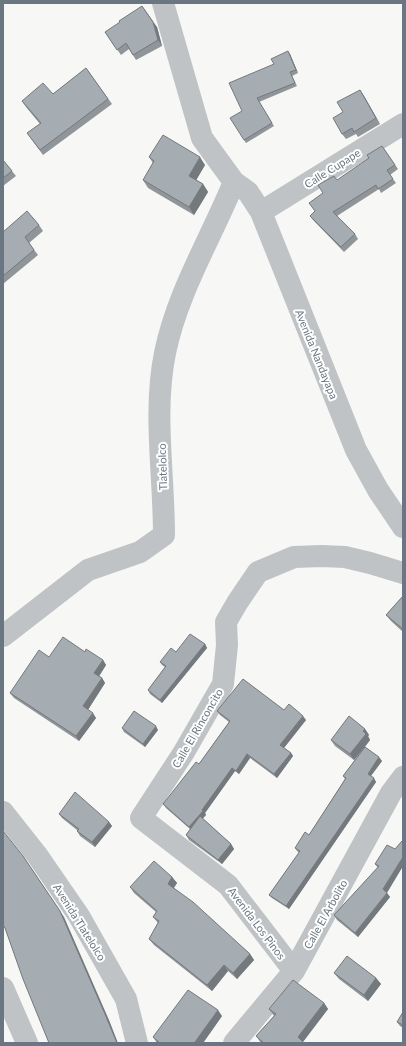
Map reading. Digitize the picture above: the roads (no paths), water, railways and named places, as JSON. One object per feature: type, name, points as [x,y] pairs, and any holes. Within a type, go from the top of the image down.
[{"type":"street","name":"Avenida Nandayapa","points":[[163,3],[202,138],[234,182],[248,192],[261,212],[356,450],[378,490],[403,527]]},
{"type":"street","name":"Calle Cupape","points":[[261,212],[403,124]]},
{"type":"street","name":"Tlatelolco","points":[[3,636],[88,570],[140,552],[164,535],[159,394],[165,352],[183,294],[220,218],[234,182]]},
{"type":"street","name":"Calle El Rinconcito","points":[[141,818],[184,752],[223,684],[227,645],[226,622],[258,572],[294,557],[322,556],[345,557],[403,573]]},
{"type":"street","name":"Calle El Arbolito","points":[[234,1043],[294,971],[391,793],[403,777]]},
{"type":"street","name":"Avenida Tlatelolco","points":[[3,812],[37,855],[79,916],[126,999],[138,1043]]},
{"type":"street","name":"Avenida Los Pinos","points":[[141,818],[228,885],[294,971]]},
{"type":"street","points":[[3,988],[27,1043]]}]
